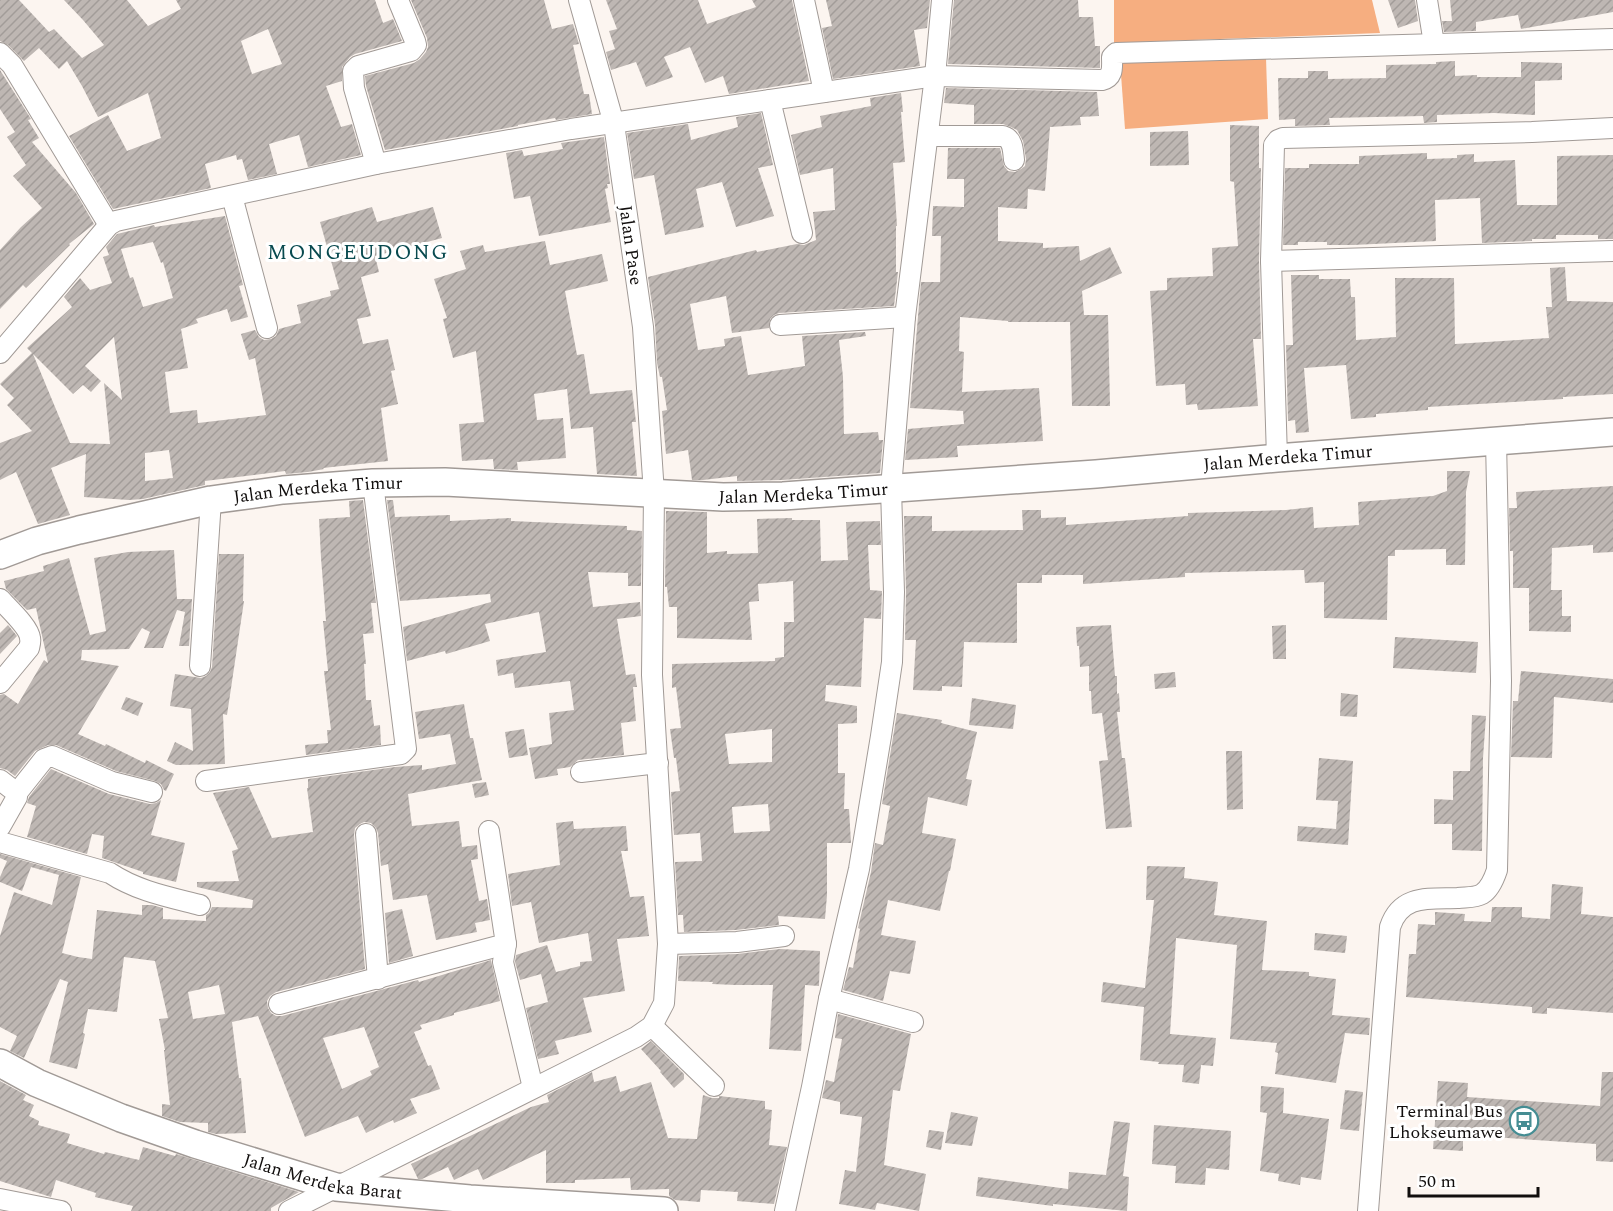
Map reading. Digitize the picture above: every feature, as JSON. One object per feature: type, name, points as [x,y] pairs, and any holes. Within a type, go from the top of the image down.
[{"type":"main road","name":"Jalan Merdeka Timur","points":[[0,555],[37,541],[210,500],[283,490],[373,483],[445,482],[723,497],[773,496],[1087,474],[1613,432]]},
{"type":"main road","name":"Jalan Merdeka Barat","points":[[0,1063],[37,1083],[121,1118],[195,1144],[336,1187],[470,1205],[664,1211]]},
{"type":"street","points":[[376,164],[354,88],[353,71],[358,66],[411,51],[416,45],[398,0]]},
{"type":"street","name":"Jalan Pase","points":[[579,0],[614,124],[643,327],[654,494],[652,675],[668,944],[664,1003],[652,1026]]},
{"type":"street","points":[[804,0],[824,92]]},
{"type":"street","points":[[785,1211],[829,999],[859,869],[892,662],[894,592],[891,488],[905,317],[928,136],[942,0]]},
{"type":"street","points":[[1427,0],[1434,44]]},
{"type":"street","points":[[0,353],[110,225],[116,221],[376,164],[571,129],[935,76],[1102,80],[1109,77],[1112,57],[1116,53],[1613,39]]},
{"type":"street","points":[[0,53],[12,65],[110,225]]},
{"type":"street","points":[[770,100],[802,233]]},
{"type":"street","points":[[1276,458],[1271,261],[1274,145],[1278,140],[1283,138],[1613,128]]},
{"type":"street","points":[[928,136],[1007,137],[1012,143],[1014,160]]},
{"type":"street","points":[[232,196],[267,328]]},
{"type":"street","points":[[1271,261],[1613,251]]},
{"type":"street","points":[[780,326],[905,317]]},
{"type":"street","points":[[1368,1211],[1390,927],[1394,916],[1406,904],[1414,901],[1472,897],[1481,894],[1488,888],[1497,870],[1501,681],[1496,440]]},
{"type":"street","points":[[206,781],[401,754],[406,749],[373,483]]},
{"type":"street","points":[[200,666],[210,500]]},
{"type":"street","points":[[0,599],[27,630],[31,641],[29,648],[0,684]]},
{"type":"street","points":[[0,828],[17,793],[44,759],[52,756],[112,782],[152,792]]},
{"type":"street","points":[[581,772],[658,763]]},
{"type":"street","points":[[0,780],[17,793]]},
{"type":"street","points":[[489,831],[506,944],[503,962],[533,1088]]},
{"type":"street","points":[[366,834],[378,978]]},
{"type":"street","points":[[0,842],[110,873],[143,890],[200,905]]},
{"type":"street","points":[[668,944],[737,942],[784,936]]},
{"type":"street","points":[[279,1004],[506,944]]},
{"type":"street","points":[[829,999],[914,1022]]},
{"type":"street","points":[[289,1211],[620,1046],[652,1026],[714,1086]]},
{"type":"street","points":[[0,1199],[61,1211]]},
{"type":"shaded area","points":[[1114,0],[1372,0],[1380,33],[1114,43]]},
{"type":"shaded area","points":[[1266,58],[1268,119],[1125,129],[1120,61]]},
{"type":"building","points":[[0,0],[19,0],[49,32],[54,29],[82,58],[104,45],[64,0],[127,0],[148,26],[181,9],[176,0],[375,0],[383,23],[393,19],[402,41],[355,54],[342,67],[342,81],[326,86],[341,127],[352,124],[361,155],[308,167],[299,135],[269,144],[277,174],[248,180],[242,159],[237,160],[236,155],[205,164],[211,188],[113,209],[69,136],[108,115],[127,151],[161,138],[148,93],[98,117],[67,61],[59,69],[39,48],[24,61],[8,45],[0,41]],"holes":[[[268,29],[282,64],[252,74],[241,41]]]},
{"type":"building","points":[[411,0],[544,0],[552,29],[573,24],[579,44],[573,45],[584,94],[589,94],[592,114],[556,120],[555,118],[385,150],[365,76],[414,63],[426,52],[427,38]]},
{"type":"building","points":[[606,0],[698,0],[707,24],[756,7],[752,0],[792,0],[809,81],[729,94],[723,76],[705,83],[690,47],[664,57],[673,77],[646,87],[636,62],[611,70],[606,52],[615,49],[609,31],[617,29]]},
{"type":"building","points":[[826,0],[930,0],[927,28],[914,30],[920,66],[833,79],[822,28],[832,26]]},
{"type":"building","points":[[954,0],[1078,0],[1079,17],[1093,17],[1095,46],[1100,46],[1100,68],[948,64]]},
{"type":"building","points":[[1388,0],[1415,0],[1418,21],[1398,28]]},
{"type":"building","points":[[1450,0],[1613,0],[1613,12],[1521,29],[1518,15],[1476,22],[1476,31],[1444,32],[1442,21],[1452,21]]},
{"type":"building","points":[[1455,61],[1455,76],[1477,75],[1477,77],[1521,77],[1521,62],[1562,63],[1562,80],[1535,81],[1535,115],[1494,113],[1437,115],[1437,122],[1424,123],[1423,116],[1329,118],[1330,125],[1295,126],[1295,119],[1279,120],[1278,78],[1308,78],[1308,71],[1328,71],[1328,79],[1386,78],[1386,65],[1436,64],[1436,62]]},
{"type":"building","points":[[0,70],[31,119],[28,120],[39,138],[32,142],[76,193],[94,224],[69,244],[26,288],[23,285],[0,309],[0,250],[42,208],[13,176],[26,165],[7,137],[15,132],[0,109]]},
{"type":"building","points":[[946,88],[1097,92],[1099,116],[1080,117],[1081,125],[1050,127],[1045,191],[1028,189],[1027,209],[998,207],[998,241],[1043,243],[1043,248],[1079,246],[1080,261],[1110,247],[1122,273],[1082,291],[1084,315],[1108,315],[1110,406],[1072,406],[1070,322],[1008,322],[960,317],[959,351],[964,352],[962,392],[1039,388],[1043,441],[957,446],[958,457],[905,460],[908,429],[964,424],[963,411],[910,408],[921,282],[940,282],[941,236],[932,236],[933,206],[964,207],[964,179],[947,179],[948,148],[1000,148],[1004,166],[1008,171],[1015,172],[1025,166],[1026,159],[1023,141],[1017,130],[1003,124],[974,124],[974,105],[944,103]]},
{"type":"building","points":[[901,93],[905,162],[893,163],[897,226],[896,272],[898,272],[894,306],[779,313],[770,319],[769,328],[732,333],[726,296],[690,304],[698,350],[725,346],[724,339],[741,336],[748,375],[805,366],[802,336],[865,332],[866,336],[839,340],[843,377],[844,434],[878,432],[879,440],[883,440],[880,473],[782,480],[737,481],[737,476],[692,480],[688,450],[666,454],[662,411],[667,410],[662,377],[660,377],[657,363],[655,325],[648,277],[756,250],[757,252],[797,244],[804,245],[816,240],[813,212],[835,210],[833,168],[800,175],[791,135],[822,127],[820,116],[871,106],[870,98]]},
{"type":"building","points":[[761,113],[773,165],[758,168],[774,216],[736,227],[722,182],[696,189],[704,227],[665,235],[654,175],[634,179],[627,133],[688,124],[691,140],[738,127],[736,117]]},
{"type":"building","points":[[1230,125],[1259,126],[1261,339],[1253,339],[1258,406],[1198,410],[1197,404],[1186,405],[1185,384],[1156,386],[1150,291],[1167,290],[1167,278],[1213,276],[1212,248],[1238,246],[1234,182],[1230,181]]},
{"type":"building","points":[[1188,131],[1189,165],[1150,166],[1150,132]]},
{"type":"building","points":[[604,137],[610,184],[607,184],[608,188],[605,189],[611,222],[539,236],[530,196],[514,199],[506,153],[522,150],[524,156],[563,149],[561,143]]},
{"type":"building","points":[[1427,153],[1427,159],[1457,158],[1457,155],[1474,154],[1474,162],[1515,160],[1517,205],[1557,205],[1557,156],[1613,155],[1613,239],[1598,239],[1598,235],[1556,235],[1556,239],[1482,243],[1480,198],[1435,200],[1436,241],[1353,245],[1298,242],[1298,245],[1283,245],[1285,168],[1309,168],[1309,164],[1359,164],[1359,156]]},
{"type":"building","points":[[372,207],[377,222],[433,207],[442,238],[375,256],[379,272],[361,277],[371,316],[357,319],[363,344],[388,339],[395,370],[391,371],[398,404],[381,408],[388,461],[323,468],[308,472],[286,474],[285,471],[205,481],[205,485],[129,500],[84,497],[86,454],[51,468],[70,515],[38,524],[16,472],[0,480],[0,443],[32,431],[7,405],[14,398],[0,384],[32,353],[27,348],[72,307],[64,297],[80,278],[90,290],[112,283],[103,257],[109,255],[106,247],[117,234],[154,225],[155,227],[225,216],[243,285],[239,286],[248,317],[231,322],[227,309],[196,319],[198,323],[181,329],[188,368],[165,372],[170,413],[197,410],[198,423],[266,415],[255,358],[249,360],[241,334],[255,330],[264,340],[271,339],[276,336],[279,329],[301,323],[297,305],[331,296],[330,291],[339,289],[320,222]],"holes":[[[153,242],[161,263],[163,262],[173,298],[143,307],[133,277],[130,278],[121,249]],[[114,337],[122,400],[104,383],[110,444],[70,443],[33,354],[73,394],[83,385],[91,392],[101,381],[85,366]],[[169,450],[173,478],[145,481],[145,453]]]},
{"type":"building","points":[[545,241],[550,265],[602,254],[608,281],[565,291],[577,355],[584,354],[590,394],[632,390],[636,422],[632,422],[637,476],[597,474],[593,427],[571,429],[567,389],[534,394],[537,420],[563,418],[566,458],[517,462],[518,470],[494,469],[493,459],[462,461],[459,424],[484,422],[476,351],[453,358],[443,319],[447,318],[434,279],[466,269],[460,251],[483,245],[485,252]]},
{"type":"building","points":[[1565,267],[1567,301],[1613,302],[1613,394],[1428,407],[1428,410],[1376,414],[1376,417],[1351,419],[1346,365],[1304,368],[1309,432],[1296,433],[1295,420],[1288,421],[1286,345],[1293,345],[1291,275],[1319,275],[1319,279],[1350,279],[1351,297],[1355,297],[1356,340],[1396,337],[1395,278],[1454,278],[1455,344],[1549,338],[1546,307],[1552,307],[1550,268]]},
{"type":"building","points":[[1447,471],[1470,471],[1466,492],[1465,565],[1446,565],[1446,549],[1395,550],[1395,556],[1388,556],[1387,620],[1324,618],[1324,582],[1305,583],[1304,570],[1185,573],[1185,577],[1083,584],[1083,575],[1042,575],[1042,583],[1017,583],[1017,643],[964,642],[962,687],[942,686],[942,691],[913,690],[916,640],[905,640],[904,516],[932,516],[932,531],[1023,530],[1022,510],[1041,510],[1041,518],[1066,517],[1066,525],[1188,516],[1188,513],[1313,507],[1314,528],[1359,525],[1358,502],[1433,496],[1447,491]]},
{"type":"building","points":[[1613,486],[1613,552],[1593,553],[1593,545],[1552,548],[1551,590],[1562,590],[1562,616],[1571,616],[1571,632],[1529,631],[1529,588],[1513,588],[1513,551],[1510,551],[1509,508],[1517,508],[1516,492]]},
{"type":"building","points":[[363,500],[376,603],[371,603],[374,633],[363,634],[366,700],[371,700],[374,726],[380,725],[381,745],[306,755],[305,745],[328,743],[327,730],[331,730],[324,671],[328,671],[323,621],[326,621],[319,519],[350,517],[349,501]]},
{"type":"building","points":[[387,500],[393,500],[395,517],[450,515],[450,521],[511,518],[511,521],[627,526],[627,530],[642,531],[641,586],[628,586],[628,573],[588,572],[593,607],[640,602],[641,616],[617,619],[626,675],[635,674],[637,687],[633,687],[636,721],[621,723],[624,755],[578,760],[570,767],[557,769],[558,775],[535,779],[529,748],[552,744],[549,713],[574,710],[570,681],[515,688],[513,673],[498,676],[496,660],[546,652],[539,612],[485,624],[490,641],[446,654],[445,651],[407,661],[403,627],[491,602],[490,594],[400,601]]},
{"type":"building","points":[[666,511],[707,512],[707,553],[727,551],[727,554],[758,553],[757,519],[820,520],[821,561],[848,560],[846,522],[880,521],[881,545],[868,545],[870,590],[882,591],[881,619],[864,618],[861,687],[826,685],[825,701],[857,706],[857,723],[838,724],[838,773],[845,773],[844,809],[849,809],[851,843],[827,843],[825,919],[778,916],[779,925],[736,930],[684,932],[683,915],[678,915],[675,862],[702,861],[700,833],[674,835],[671,792],[680,791],[670,729],[681,728],[676,687],[672,688],[672,664],[775,661],[775,658],[784,657],[784,622],[794,622],[793,581],[758,584],[759,601],[749,602],[752,640],[677,638],[677,607],[669,607],[667,587],[665,587]],"holes":[[[772,729],[772,762],[729,764],[725,734]],[[768,804],[770,831],[734,833],[732,807]]]},
{"type":"building","points":[[174,550],[177,599],[192,599],[189,646],[179,646],[185,612],[177,610],[163,648],[144,648],[150,632],[142,628],[129,649],[82,650],[81,660],[119,666],[78,734],[105,746],[106,744],[145,763],[146,760],[174,774],[166,791],[161,784],[155,781],[116,771],[56,745],[48,745],[35,751],[15,776],[0,768],[0,695],[4,694],[18,704],[44,660],[48,663],[36,608],[27,610],[6,589],[4,581],[44,571],[43,566],[69,558],[90,635],[106,631],[94,558],[128,552]]},
{"type":"building","points":[[219,554],[244,554],[244,601],[227,715],[223,714],[225,764],[176,765],[167,761],[175,742],[193,751],[191,709],[170,706],[175,674],[201,678],[210,672],[212,667]]},
{"type":"building","points":[[8,625],[17,636],[0,654],[0,633]]},
{"type":"building","points":[[1111,625],[1117,694],[1119,693],[1120,712],[1117,712],[1122,758],[1125,758],[1132,827],[1106,829],[1099,761],[1108,760],[1102,713],[1092,714],[1089,666],[1080,667],[1076,627]]},
{"type":"building","points":[[1286,625],[1286,659],[1273,659],[1272,626]]},
{"type":"building","points":[[1395,637],[1478,642],[1476,673],[1393,668]]},
{"type":"building","points":[[1521,671],[1613,679],[1613,703],[1554,697],[1552,758],[1511,757],[1513,701],[1518,701]]},
{"type":"building","points":[[1175,672],[1176,687],[1155,689],[1154,674]]},
{"type":"building","points":[[1341,693],[1358,695],[1357,717],[1340,716]]},
{"type":"building","points":[[126,697],[143,703],[138,716],[121,709]]},
{"type":"building","points":[[972,698],[1016,705],[1013,729],[969,725]]},
{"type":"building","points":[[464,704],[470,738],[473,738],[482,780],[408,794],[412,826],[459,821],[462,847],[477,845],[478,859],[471,860],[479,901],[487,899],[490,920],[475,923],[477,932],[436,940],[427,895],[393,900],[388,864],[381,866],[378,833],[371,823],[364,822],[355,828],[354,835],[365,969],[276,992],[267,1001],[271,1013],[282,1016],[418,980],[419,982],[491,960],[500,1001],[420,1025],[422,1029],[414,1032],[440,1089],[410,1099],[417,1113],[394,1123],[393,1120],[366,1133],[358,1116],[305,1137],[258,1016],[232,1022],[239,1078],[241,1078],[246,1133],[216,1134],[208,1132],[208,1123],[180,1122],[162,1116],[162,1104],[170,1105],[165,1050],[159,1019],[168,1018],[155,961],[124,957],[117,1012],[88,1009],[77,1069],[49,1062],[68,982],[60,979],[24,1058],[10,1051],[17,1036],[0,1027],[0,936],[14,892],[52,905],[59,875],[31,867],[22,891],[0,882],[7,861],[0,858],[0,854],[81,877],[62,953],[78,957],[92,959],[97,910],[142,915],[142,905],[152,905],[163,908],[163,919],[206,921],[206,915],[212,907],[252,908],[253,900],[197,887],[197,882],[239,881],[232,851],[238,849],[213,793],[249,787],[272,838],[313,832],[307,788],[308,779],[395,767],[422,765],[422,770],[456,764],[450,734],[419,739],[415,712]],"holes":[[[219,985],[225,1014],[193,1019],[188,992]],[[364,1027],[379,1067],[370,1071],[372,1075],[342,1089],[323,1038]]]},
{"type":"building","points":[[897,713],[942,720],[941,723],[977,732],[966,779],[972,780],[967,806],[928,797],[922,833],[956,839],[940,911],[888,900],[881,935],[916,941],[910,974],[890,971],[883,1001],[843,990],[849,967],[853,968],[860,929],[858,928],[875,843],[883,845],[890,806],[882,804]]},
{"type":"building","points":[[1472,715],[1486,716],[1482,851],[1452,850],[1452,824],[1434,824],[1434,799],[1453,800],[1453,771],[1470,771]]},
{"type":"building","points":[[524,729],[528,755],[509,758],[505,732]]},
{"type":"building","points":[[1226,751],[1242,751],[1243,809],[1227,810]]},
{"type":"building","points":[[1319,758],[1353,761],[1348,845],[1297,841],[1298,826],[1336,829],[1338,801],[1316,800]]},
{"type":"building","points":[[51,769],[109,794],[150,804],[161,800],[151,835],[185,843],[176,882],[143,874],[143,872],[102,858],[104,836],[92,834],[87,854],[27,837],[36,806],[27,803],[29,797]]},
{"type":"building","points":[[486,782],[489,795],[475,798],[472,784]]},
{"type":"building","points":[[573,821],[574,829],[626,826],[628,851],[621,851],[630,897],[644,896],[649,936],[617,939],[625,991],[583,998],[592,1032],[555,1041],[559,1054],[538,1059],[526,1008],[548,1002],[541,974],[520,980],[515,962],[516,955],[547,945],[556,972],[580,966],[580,962],[592,961],[588,933],[539,943],[531,902],[512,906],[508,874],[560,865],[556,823]]},
{"type":"building","points":[[1147,866],[1185,867],[1184,878],[1218,882],[1214,915],[1267,921],[1262,970],[1309,972],[1309,976],[1336,979],[1332,1015],[1370,1018],[1369,1035],[1345,1033],[1336,1083],[1275,1074],[1277,1043],[1230,1039],[1237,945],[1176,938],[1170,1034],[1216,1038],[1213,1066],[1201,1065],[1199,1084],[1182,1082],[1184,1065],[1158,1064],[1159,1062],[1140,1060],[1144,1007],[1101,1002],[1103,982],[1145,988],[1154,900],[1146,900]]},
{"type":"building","points":[[1552,884],[1583,887],[1581,914],[1613,917],[1613,1013],[1547,1008],[1547,1014],[1532,1013],[1532,1007],[1406,997],[1409,954],[1416,954],[1418,924],[1435,925],[1435,912],[1465,914],[1464,921],[1491,922],[1492,907],[1522,907],[1522,917],[1550,919]]},
{"type":"building","points":[[402,909],[413,956],[389,963],[385,913]]},
{"type":"building","points":[[1315,933],[1347,936],[1345,953],[1314,950]]},
{"type":"building","points":[[780,949],[820,951],[819,986],[805,985],[801,1051],[769,1049],[773,985],[678,981],[679,956],[737,954]]},
{"type":"building","points":[[838,1014],[911,1034],[900,1091],[893,1090],[884,1165],[926,1174],[919,1211],[877,1203],[875,1210],[839,1204],[845,1170],[856,1172],[862,1117],[840,1114],[840,1102],[822,1098],[826,1080],[834,1082],[842,1039],[835,1038]]},
{"type":"building","points":[[651,1041],[684,1074],[684,1079],[674,1088],[641,1049]]},
{"type":"building","points":[[592,1072],[594,1082],[616,1076],[620,1092],[651,1082],[668,1138],[697,1139],[703,1095],[712,1098],[719,1098],[719,1096],[765,1101],[765,1109],[772,1110],[769,1145],[787,1147],[774,1204],[737,1201],[738,1192],[701,1190],[700,1202],[675,1200],[669,1196],[669,1189],[631,1190],[630,1178],[546,1183],[546,1150],[483,1180],[478,1169],[454,1180],[448,1167],[418,1179],[411,1164],[531,1107],[549,1102],[547,1095]]},
{"type":"building","name":"Terminal Bus Lhokseumawe","points":[[1602,1072],[1613,1072],[1613,1162],[1596,1161],[1596,1144],[1463,1135],[1463,1151],[1433,1149],[1438,1081],[1468,1083],[1467,1097],[1600,1106]]},
{"type":"building","points":[[0,1081],[26,1095],[23,1100],[34,1105],[29,1116],[39,1121],[38,1125],[70,1134],[67,1143],[104,1154],[105,1152],[139,1160],[143,1147],[175,1156],[176,1154],[299,1192],[271,1208],[271,1211],[131,1211],[133,1206],[95,1197],[96,1193],[56,1180],[51,1197],[0,1181]]},
{"type":"building","points":[[1261,1086],[1284,1088],[1283,1113],[1329,1119],[1321,1180],[1301,1177],[1300,1185],[1278,1181],[1279,1174],[1260,1171],[1267,1113],[1260,1112]]},
{"type":"building","points":[[1345,1090],[1363,1092],[1359,1131],[1340,1129]]},
{"type":"building","points":[[951,1112],[978,1117],[972,1146],[945,1143]]},
{"type":"building","points":[[1114,1121],[1130,1123],[1123,1176],[1129,1177],[1127,1211],[1053,1204],[1053,1206],[976,1196],[978,1177],[1068,1189],[1069,1172],[1106,1175]]},
{"type":"building","points":[[1154,1125],[1231,1131],[1229,1170],[1206,1168],[1205,1185],[1175,1183],[1176,1166],[1152,1164]]},
{"type":"building","points":[[929,1130],[944,1132],[941,1150],[926,1147]]},
{"type":"place","name":"Terminal Bus Lhokseumawe","points":[[1524,1121]]},
{"type":"district","name":"MONGEUDONG","points":[[358,252]]}]
